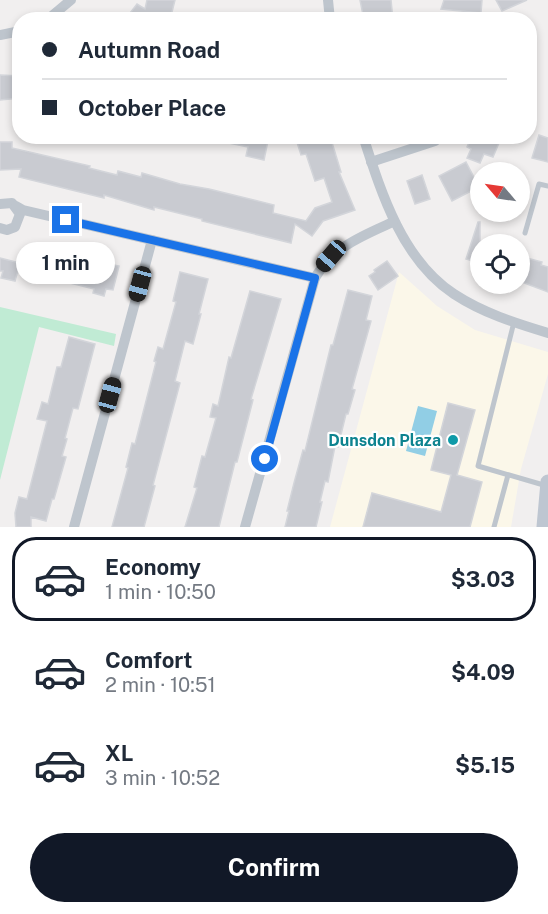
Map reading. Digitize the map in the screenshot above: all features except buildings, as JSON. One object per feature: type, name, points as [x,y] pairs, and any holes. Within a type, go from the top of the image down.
[{"type":"main road","points":[[544,527],[547,484]]},
{"type":"street","points":[[57,12],[71,0]]},
{"type":"street","points":[[365,144],[393,222],[418,259],[452,293],[475,306],[548,333]]},
{"type":"street","points":[[371,162],[426,144]]},
{"type":"street","points":[[0,204],[8,202],[23,210],[315,278]]},
{"type":"street","points":[[0,228],[11,229],[18,223],[20,214],[16,206]]},
{"type":"street","points":[[246,527],[315,278],[331,256],[344,246],[393,222]]},
{"type":"street","points":[[74,527],[152,240]]},
{"type":"lane","points":[[525,233],[539,184],[548,186]]},
{"type":"lane","points":[[514,322],[478,466],[547,484]]},
{"type":"lane","points":[[494,527],[508,475]]},
{"type":"shaded area","points":[[399,272],[437,306],[475,330],[548,352],[548,374],[521,469],[511,527],[330,527]]},
{"type":"green space","points":[[0,307],[116,334],[114,346],[39,327],[0,480]]},
{"type":"water","points":[[418,406],[437,411],[425,456],[406,451]]},
{"type":"place","name":"Dunsdon Plaza","points":[[453,440]]},
{"type":"route","points":[[66,220],[315,278],[265,459]]}]
